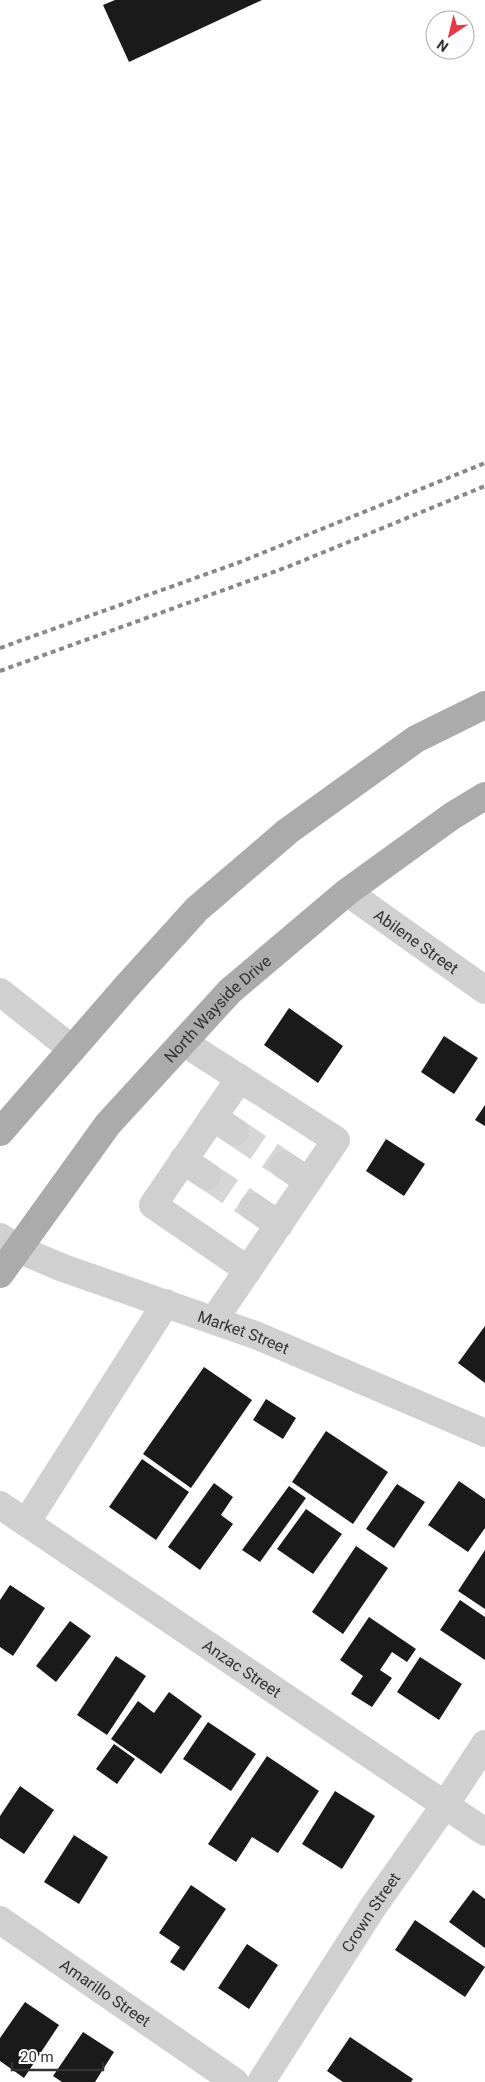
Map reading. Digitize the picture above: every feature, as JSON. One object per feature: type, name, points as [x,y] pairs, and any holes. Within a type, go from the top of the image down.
[{"type":"main road","points":[[0,1132],[72,1048],[197,909],[288,831],[416,739],[485,705]]},
{"type":"main road","name":"North Wayside Drive","points":[[0,1274],[9,1243],[108,1124],[230,991],[347,892],[452,816],[485,796]]},
{"type":"street","name":"Abilene Street","points":[[347,892],[485,990]]},
{"type":"street","points":[[0,992],[72,1048]]},
{"type":"street","points":[[183,1042],[336,1140],[214,1320]]},
{"type":"street","points":[[240,1078],[153,1205],[248,1270]]},
{"type":"street","points":[[213,1117],[235,1132]]},
{"type":"street","points":[[183,1160],[207,1176]]},
{"type":"street","points":[[284,1165],[308,1180]]},
{"type":"street","points":[[253,1207],[278,1225]]},
{"type":"street","name":"Market Street","points":[[9,1243],[67,1269],[267,1340],[485,1433]]},
{"type":"street","points":[[26,1523],[166,1303]]},
{"type":"street","name":"Anzac Street","points":[[0,1505],[485,1832]]},
{"type":"street","name":"Crown Street","points":[[261,2082],[373,1907],[445,1805],[485,1744]]},
{"type":"street","name":"Amarillo Street","points":[[0,1920],[235,2082]]},
{"type":"building","points":[[115,0],[262,0],[129,62],[103,5]]},
{"type":"building","points":[[289,1008],[343,1046],[318,1083],[264,1045]]},
{"type":"building","points":[[444,1036],[478,1058],[454,1094],[421,1072]]},
{"type":"building","points":[[485,1105],[485,1126],[475,1120]]},
{"type":"building","points":[[386,1139],[425,1164],[404,1196],[366,1171]]},
{"type":"building","points":[[485,1326],[485,1383],[458,1363]]},
{"type":"building","points":[[204,1367],[252,1400],[191,1488],[143,1454]]},
{"type":"building","points":[[266,1399],[296,1418],[283,1439],[253,1420]]},
{"type":"building","points":[[326,1431],[388,1472],[353,1524],[292,1482]]},
{"type":"building","points":[[142,1459],[189,1492],[156,1540],[109,1507]]},
{"type":"building","points":[[459,1481],[485,1499],[485,1528],[468,1552],[428,1525]]},
{"type":"building","points":[[214,1483],[233,1497],[221,1515],[233,1524],[200,1570],[168,1547]]},
{"type":"building","points":[[397,1484],[425,1502],[394,1548],[366,1529]]},
{"type":"building","points":[[289,1486],[306,1498],[260,1562],[242,1550]]},
{"type":"building","points":[[306,1509],[342,1534],[313,1574],[277,1549]]},
{"type":"building","points":[[356,1546],[388,1568],[343,1634],[312,1612]]},
{"type":"building","points":[[485,1550],[485,1609],[458,1591]]},
{"type":"building","points":[[10,1585],[45,1608],[13,1656],[0,1647],[0,1600]]},
{"type":"building","points":[[460,1600],[485,1617],[485,1660],[440,1630]]},
{"type":"building","points":[[369,1617],[416,1649],[407,1662],[392,1652],[380,1670],[392,1678],[372,1707],[351,1694],[363,1676],[340,1660]]},
{"type":"building","points":[[70,1621],[91,1636],[56,1682],[36,1666]]},
{"type":"building","points":[[116,1656],[146,1676],[107,1735],[77,1715]]},
{"type":"building","points":[[420,1657],[462,1684],[439,1720],[397,1692]]},
{"type":"building","points":[[169,1692],[202,1716],[161,1774],[111,1739],[138,1701],[154,1713]]},
{"type":"building","points":[[208,1722],[256,1754],[231,1791],[183,1759]]},
{"type":"building","points":[[114,1744],[135,1759],[117,1784],[96,1769]]},
{"type":"building","points":[[267,1756],[319,1791],[278,1853],[252,1837],[236,1862],[208,1844]]},
{"type":"building","points":[[20,1786],[54,1810],[24,1854],[0,1838],[0,1816]]},
{"type":"building","points":[[335,1791],[375,1816],[342,1869],[302,1844]]},
{"type":"building","points":[[74,1835],[108,1857],[79,1904],[44,1882]]},
{"type":"building","points":[[191,1885],[226,1909],[184,1971],[170,1962],[180,1947],[159,1933]]},
{"type":"building","points":[[473,1890],[485,1899],[485,1948],[449,1922]]},
{"type":"building","points":[[415,1920],[485,1967],[465,1997],[395,1950]]},
{"type":"building","points":[[247,1944],[278,1965],[249,2009],[218,1988]]},
{"type":"building","points":[[25,2002],[59,2025],[24,2078],[0,2061],[0,2038]]},
{"type":"building","points":[[83,2032],[114,2052],[95,2082],[62,2082],[53,2076]]},
{"type":"building","points":[[350,2037],[413,2079],[411,2082],[343,2082],[327,2071]]},
{"type":"tunnel","points":[[235,1132],[284,1165]]},
{"type":"tunnel","points":[[207,1176],[253,1207]]},
{"type":"railway","points":[[0,648],[240,562],[485,463]]},
{"type":"railway","points":[[0,671],[290,566],[485,486]]}]
